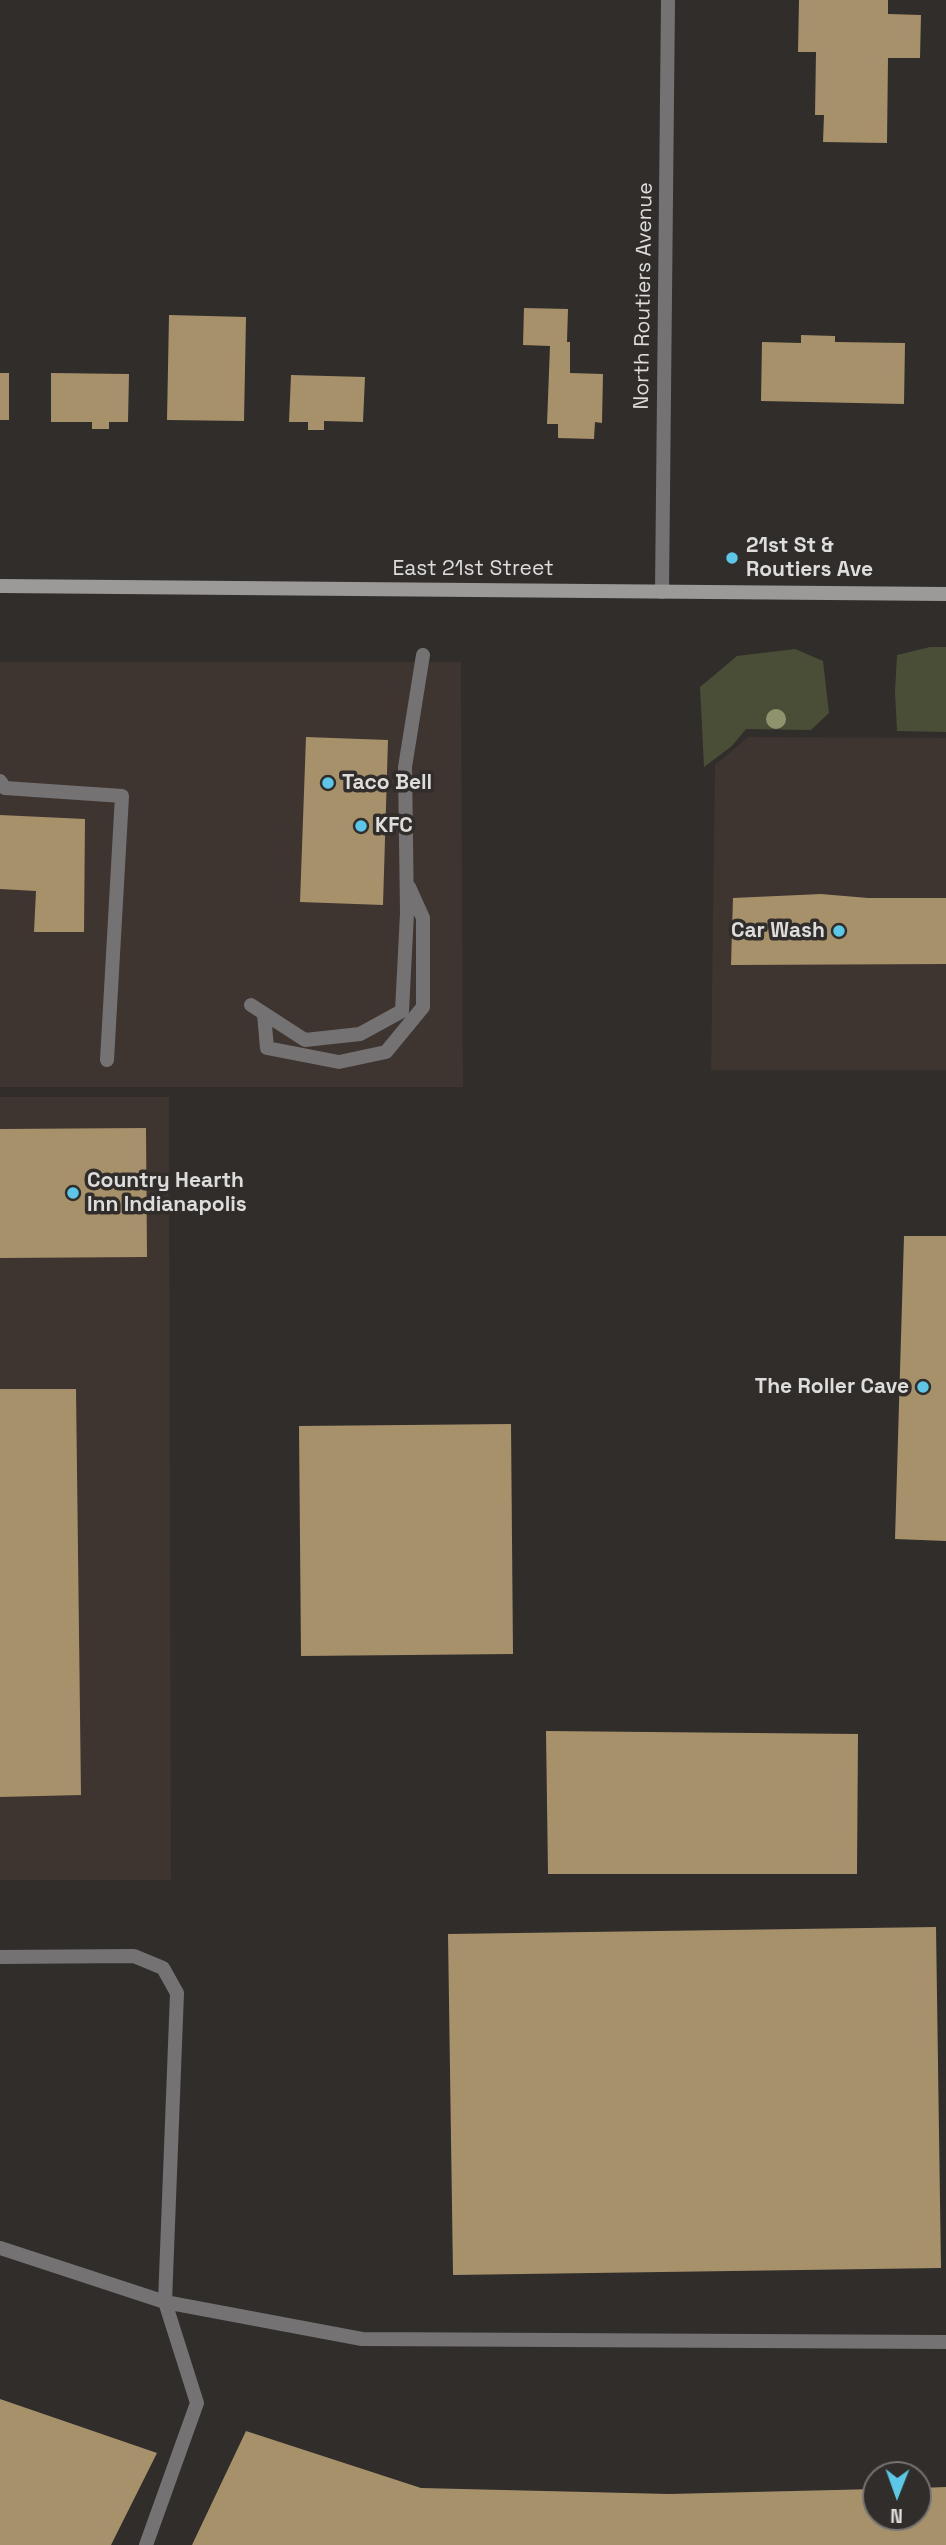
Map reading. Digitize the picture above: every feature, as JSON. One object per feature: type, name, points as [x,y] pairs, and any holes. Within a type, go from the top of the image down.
[{"type":"main road","name":"East 21st Street","points":[[0,586],[946,594]]},
{"type":"street","name":"North Routiers Avenue","points":[[662,592],[668,0]]},
{"type":"street","points":[[406,882],[423,918],[423,1007],[386,1052],[339,1062],[267,1048],[258,1009],[305,1040],[360,1034],[402,1011],[406,882],[405,767],[423,655]]},
{"type":"street","points":[[0,781],[5,788],[122,796],[107,1060]]},
{"type":"street","points":[[0,1957],[134,1956],[163,1968],[177,1993],[165,2302],[197,2403],[146,2545]]},
{"type":"street","points":[[0,2248],[165,2302],[362,2339],[946,2342]]},
{"type":"shaded area","points":[[0,662],[461,662],[463,1087],[0,1087]]},
{"type":"shaded area","points":[[748,737],[946,738],[946,1070],[711,1070],[715,765]]},
{"type":"shaded area","points":[[0,1097],[169,1097],[171,1880],[0,1880]]},
{"type":"green space","points":[[930,647],[946,647],[946,732],[897,731],[897,655]]},
{"type":"green space","points":[[795,649],[823,661],[829,713],[811,730],[746,729],[732,746],[704,767],[700,687],[737,656]]},
{"type":"building","points":[[799,0],[888,0],[888,14],[921,15],[920,58],[888,58],[887,143],[823,142],[824,115],[815,115],[816,52],[798,52]]},
{"type":"building","points":[[524,308],[568,309],[570,373],[603,374],[602,423],[595,422],[594,439],[558,438],[558,424],[547,424],[550,346],[523,345]]},
{"type":"building","points":[[169,315],[246,317],[244,421],[167,420]]},
{"type":"building","points":[[801,335],[835,336],[835,342],[905,343],[904,404],[761,401],[762,342],[801,343]]},
{"type":"building","points":[[0,373],[9,373],[9,420],[0,420]]},
{"type":"building","points":[[51,373],[129,374],[128,422],[109,422],[109,429],[92,429],[92,422],[51,422]]},
{"type":"building","points":[[291,375],[365,377],[363,422],[324,421],[324,430],[308,430],[308,422],[289,422]]},
{"type":"building","points":[[306,737],[388,740],[383,905],[300,902]]},
{"type":"building","points":[[0,815],[85,819],[84,932],[34,932],[36,891],[0,889]]},
{"type":"building","name":"Car Wash","points":[[821,894],[868,898],[946,898],[946,964],[731,965],[733,898]]},
{"type":"building","name":"Country Hearth Inn Indianapolis","points":[[146,1128],[147,1257],[0,1258],[0,1129]]},
{"type":"building","name":"The Roller Cave","points":[[904,1236],[946,1236],[946,1541],[895,1539]]},
{"type":"building","points":[[0,1389],[76,1389],[81,1795],[0,1797]]},
{"type":"building","points":[[511,1424],[513,1654],[301,1656],[299,1426]]},
{"type":"building","points":[[546,1731],[858,1734],[857,1874],[548,1874]]},
{"type":"building","points":[[936,1927],[941,2268],[453,2275],[448,1934]]},
{"type":"building","points":[[0,2399],[157,2453],[111,2545],[0,2545]]},
{"type":"building","points":[[246,2431],[421,2488],[669,2494],[862,2489],[862,2531],[932,2531],[932,2488],[946,2487],[946,2545],[192,2545]]},
{"type":"place","name":"21st St & Routiers Ave","points":[[732,558]]},
{"type":"place","name":"Taco Bell","points":[[328,783]]},
{"type":"place","name":"KFC","points":[[361,826]]},
{"type":"place","name":"Car Wash","points":[[839,931]]},
{"type":"place","name":"Country Hearth Inn Indianapolis","points":[[73,1193]]},
{"type":"place","name":"The Roller Cave","points":[[923,1387]]}]
